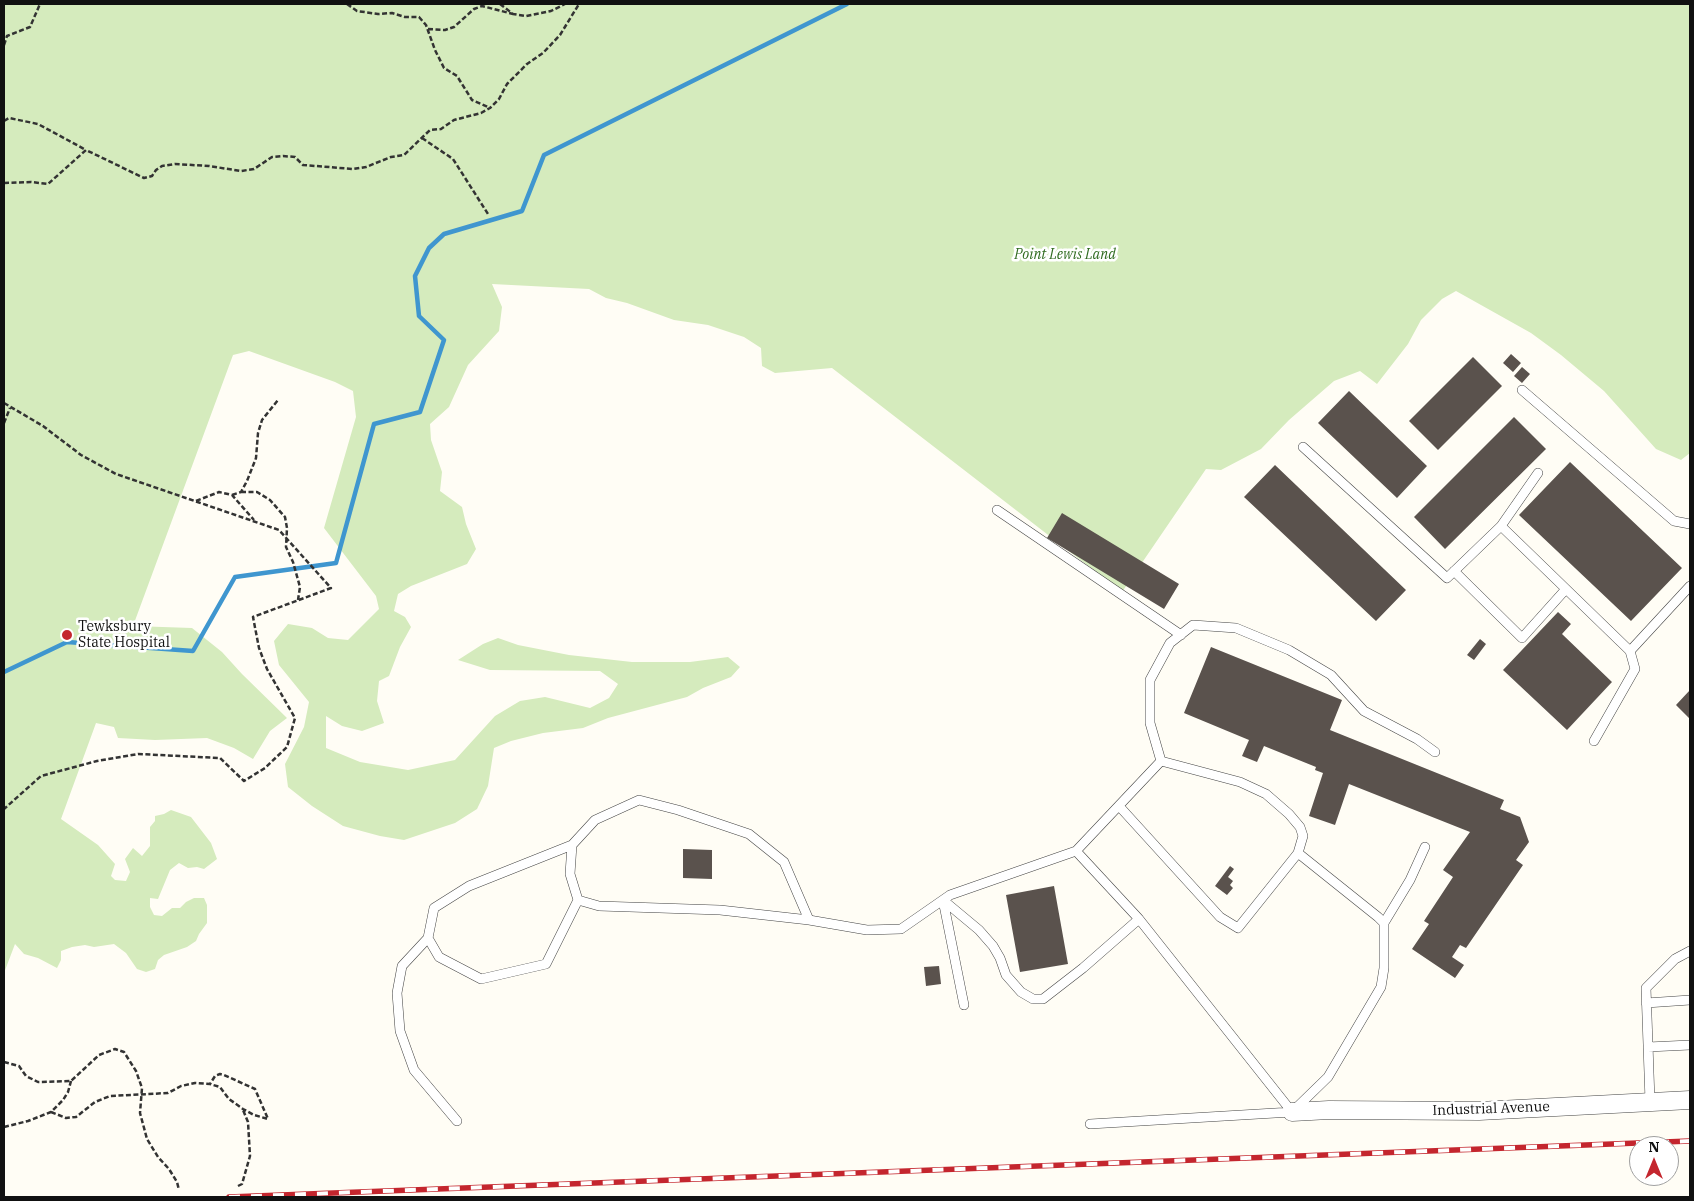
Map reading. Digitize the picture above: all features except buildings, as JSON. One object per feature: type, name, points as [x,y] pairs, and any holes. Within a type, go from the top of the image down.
[{"type":"street","name":"Industrial Avenue","points":[[1292,1112],[1329,1110],[1479,1111],[1690,1100]]},
{"type":"lane","points":[[1522,390],[1674,521],[1690,524]]},
{"type":"lane","points":[[1304,447],[1447,578],[1501,526],[1538,473]]},
{"type":"lane","points":[[997,510],[1181,635]]},
{"type":"lane","points":[[1501,526],[1630,651],[1635,669],[1594,741]]},
{"type":"lane","points":[[1454,571],[1522,638],[1566,589]]},
{"type":"lane","points":[[1630,651],[1690,586]]},
{"type":"lane","points":[[1162,761],[1150,723],[1150,680],[1170,643],[1193,625],[1236,628],[1289,650],[1331,675],[1364,711],[1417,739],[1435,752]]},
{"type":"lane","points":[[578,900],[599,906],[720,910],[809,920],[867,930],[901,929],[950,895],[1076,851],[1162,761]]},
{"type":"lane","points":[[1119,806],[1220,918],[1238,928],[1298,853],[1303,836],[1300,827],[1289,814],[1266,794],[1240,782],[1162,761]]},
{"type":"lane","points":[[457,1121],[414,1070],[400,1031],[397,993],[402,966],[428,938],[434,908],[470,886],[572,845],[595,820],[640,800],[678,810],[749,834],[784,862],[809,920]]},
{"type":"lane","points":[[428,938],[438,957],[481,979],[546,964],[578,900],[570,874],[572,845]]},
{"type":"lane","points":[[1090,1124],[1292,1112],[1328,1077],[1381,987],[1384,968],[1384,924],[1410,880],[1425,847]]},
{"type":"lane","points":[[1076,851],[1139,919],[1292,1112]]},
{"type":"lane","points":[[1298,853],[1371,911],[1384,924]]},
{"type":"lane","points":[[943,900],[979,930],[1000,958],[1006,975],[1021,992],[1033,999],[1043,999],[1083,968],[1139,919]]},
{"type":"lane","points":[[943,900],[964,1005]]},
{"type":"lane","points":[[1650,1101],[1646,988],[1675,959],[1690,951]]},
{"type":"lane","points":[[1646,1003],[1690,1000]]},
{"type":"lane","points":[[1648,1047],[1690,1046]]},
{"type":"path","points":[[4,45],[7,36],[30,28],[40,4]]},
{"type":"path","points":[[347,4],[357,11],[418,17],[428,29],[444,68],[457,76],[472,100],[490,108]]},
{"type":"path","points":[[500,4],[513,14]]},
{"type":"path","points":[[428,29],[445,30],[454,28],[474,9],[482,6],[513,14],[531,15],[552,11],[565,4]]},
{"type":"path","points":[[4,116],[38,124],[144,178],[152,176],[162,166],[175,164],[209,166],[232,170],[254,169],[272,156],[295,157],[303,165],[316,167],[353,169],[366,167],[391,157],[404,156],[430,130],[441,129],[454,120],[481,113],[490,108],[499,99],[507,84],[527,64],[543,53],[560,35],[579,4]]},
{"type":"path","points":[[4,121],[10,118]]},
{"type":"path","points":[[422,138],[453,159],[488,214]]},
{"type":"path","points":[[4,183],[31,182],[48,184],[86,150]]},
{"type":"path","points":[[241,492],[256,458],[258,432],[262,420],[278,400]]},
{"type":"path","points":[[4,403],[44,426],[81,455],[116,474],[279,530],[330,588],[253,617],[259,648],[264,662],[295,718],[287,747],[265,768],[244,781],[220,758],[138,754],[97,761],[41,776],[4,809]]},
{"type":"path","points":[[4,423],[10,408]]},
{"type":"path","points":[[196,501],[220,492],[232,495],[241,492],[257,492],[270,500],[285,517],[287,528],[286,547],[293,562],[300,586],[298,600]]},
{"type":"path","points":[[232,495],[255,522]]},
{"type":"path","points":[[4,1127],[28,1121],[51,1112],[63,1100],[68,1092],[71,1081],[99,1055],[115,1049],[124,1052],[136,1071],[142,1088],[140,1113],[147,1139],[158,1157],[169,1168],[179,1190]]},
{"type":"path","points":[[4,1062],[19,1066],[26,1076],[38,1082],[71,1081]]},
{"type":"path","points":[[51,1112],[66,1118],[76,1117],[95,1102],[119,1095],[168,1093],[181,1086],[210,1084],[220,1087],[229,1099],[243,1109],[268,1119],[255,1089],[220,1074],[210,1084]]},
{"type":"path","points":[[238,1186],[242,1184],[250,1156],[248,1122],[243,1109]]},
{"type":"green space","name":"Point Lewis Land","points":[[4,4],[1690,4],[1690,453],[1681,460],[1656,449],[1604,391],[1561,355],[1531,333],[1456,291],[1442,299],[1421,320],[1408,344],[1377,384],[1360,371],[1334,381],[1289,420],[1261,449],[1221,470],[1206,469],[1122,592],[832,368],[775,373],[762,366],[761,348],[744,337],[708,325],[674,320],[627,303],[606,298],[589,289],[492,284],[502,307],[499,331],[468,365],[449,407],[430,424],[431,440],[442,472],[440,491],[462,507],[466,524],[476,549],[467,564],[411,586],[398,594],[394,611],[405,617],[411,627],[400,647],[389,676],[379,681],[377,701],[384,723],[362,731],[342,726],[326,716],[326,748],[360,762],[408,770],[455,760],[495,716],[520,701],[545,697],[590,708],[609,698],[618,684],[600,671],[490,670],[458,660],[483,644],[498,638],[518,645],[569,655],[632,662],[690,662],[728,657],[740,667],[731,677],[703,688],[687,697],[608,718],[583,728],[543,733],[511,741],[494,748],[488,786],[477,809],[455,823],[404,840],[343,826],[312,806],[288,787],[285,764],[304,727],[309,702],[279,665],[274,641],[288,624],[312,628],[328,638],[348,640],[379,609],[376,596],[324,528],[356,417],[353,391],[335,382],[249,351],[233,355],[133,626],[192,628],[222,652],[287,718],[270,731],[253,759],[234,748],[207,738],[155,740],[118,738],[114,727],[96,723],[61,819],[98,845],[115,864],[111,876],[115,880],[126,881],[130,872],[125,859],[133,848],[142,856],[150,846],[150,827],[155,821],[155,816],[171,810],[191,817],[211,843],[217,859],[204,869],[197,867],[188,868],[179,863],[170,870],[158,899],[150,898],[150,907],[154,915],[162,916],[172,908],[180,908],[194,898],[204,898],[207,905],[207,923],[196,941],[187,947],[164,955],[158,960],[155,969],[146,972],[137,969],[126,953],[114,944],[94,947],[85,945],[61,951],[61,960],[57,968],[38,958],[24,954],[15,944],[4,973]]},
{"type":"waterway","points":[[4,672],[67,642],[193,651],[235,577],[336,563],[374,424],[420,412],[444,340],[419,316],[415,276],[429,248],[444,234],[522,211],[544,155],[847,4]]},
{"type":"railway","points":[[229,1197],[1690,1141]]},
{"type":"place","name":"Tewksbury State Hospital","points":[[67,635]]}]
